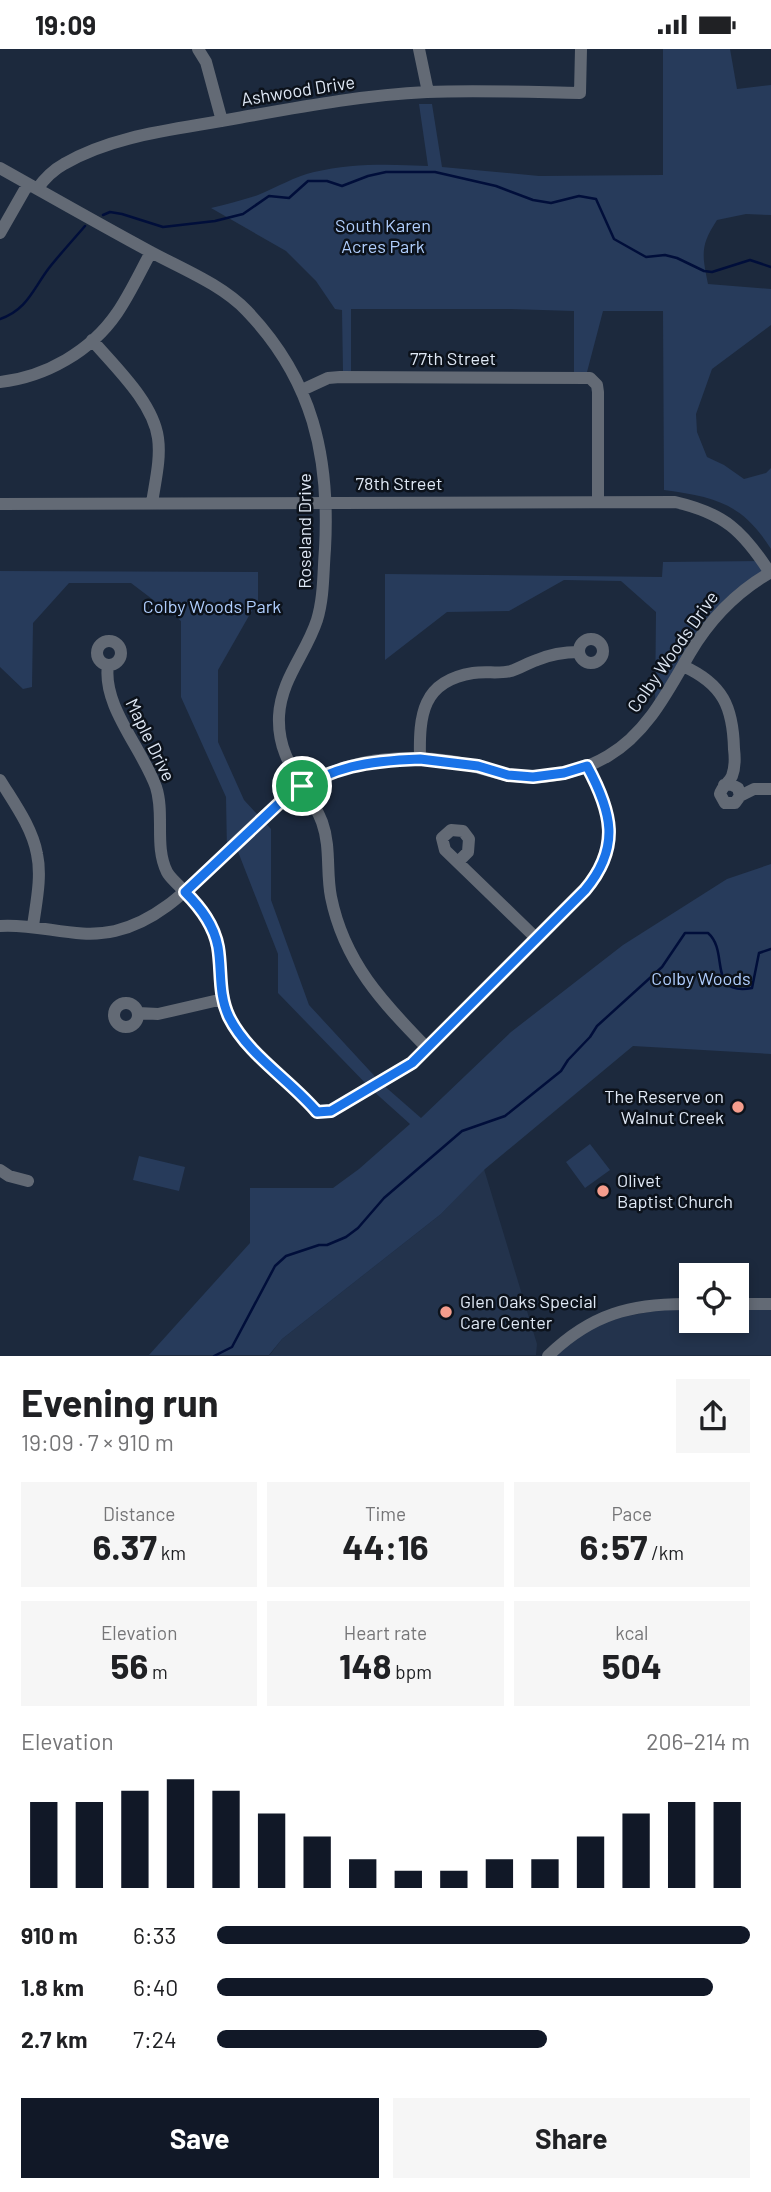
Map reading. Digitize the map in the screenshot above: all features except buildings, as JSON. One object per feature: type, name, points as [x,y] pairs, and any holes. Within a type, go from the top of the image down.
[{"type":"street","points":[[198,49],[206,62],[222,121]]},
{"type":"street","points":[[419,49],[428,92]]},
{"type":"street","name":"Ashwood Drive","points":[[0,233],[33,186],[62,165],[106,146],[222,121],[353,99],[428,92],[580,93],[581,49]]},
{"type":"street","name":"Roseland Drive","points":[[0,168],[212,285],[247,311],[279,350],[302,390],[317,432],[322,457],[325,502],[322,600],[310,636],[292,669],[280,701],[282,743],[290,765],[321,820],[328,842],[328,875],[334,909],[359,969],[383,1003],[427,1048]]},
{"type":"street","points":[[0,382],[30,377],[49,369],[74,356],[93,340],[117,312],[151,252]]},
{"type":"street","points":[[93,340],[145,404],[155,425],[159,441],[152,503]]},
{"type":"street","name":"77th Street","points":[[302,390],[328,378],[340,377],[583,377],[594,380],[598,392],[598,501]]},
{"type":"street","name":"78th Street","points":[[0,504],[675,502],[698,507],[720,517],[740,531],[771,573]]},
{"type":"street","name":"Colby Woods Drive","points":[[0,926],[33,926],[69,933],[115,931],[157,914],[185,892],[281,801],[302,786],[350,766],[376,761],[420,759],[478,766],[508,775],[533,777],[564,773],[587,766],[607,756],[632,737],[655,711],[713,620],[733,597],[771,573]]},
{"type":"street","points":[[420,759],[421,713],[429,698],[446,681],[475,672],[510,671],[553,654],[579,652]]},
{"type":"street","name":"Maple Drive","points":[[108,665],[109,695],[146,763],[156,789],[161,847],[167,873],[202,910],[214,933],[218,950],[219,982],[228,1015],[236,1029],[317,1112],[331,1111],[368,1090],[412,1063],[427,1048]]},
{"type":"street","points":[[683,666],[714,686],[729,708],[734,724],[735,758],[732,776],[720,794],[725,803],[735,803],[740,796],[754,789],[771,789]]},
{"type":"street","points":[[427,1048],[596,877],[606,854],[609,822],[601,792],[587,766]]},
{"type":"street","points":[[0,780],[28,827],[38,855],[39,878],[33,926]]},
{"type":"street","points":[[458,862],[536,938]]},
{"type":"street","points":[[138,1013],[158,1014],[223,999]]},
{"type":"street","points":[[0,1170],[9,1176],[28,1181]]},
{"type":"street","points":[[548,1356],[575,1332],[609,1314],[638,1307],[679,1304]]},
{"type":"street","points":[[749,1304],[771,1304]]},
{"type":"shaded area","points":[[484,1169],[537,1344],[536,1355],[269,1356],[282,1339],[441,1214]]},
{"type":"shaded area","points":[[749,1303],[771,1303],[771,1355],[548,1356],[591,1323],[679,1306],[679,1333],[749,1333]]},
{"type":"green space","name":"South Karen Acres Park","points":[[663,49],[730,49],[737,89],[771,85],[771,215],[746,214],[717,220],[705,244],[704,257],[708,284],[771,289],[771,325],[712,369],[696,414],[697,432],[707,457],[744,479],[766,473],[771,468],[771,549],[749,521],[726,505],[698,496],[664,490],[663,311],[603,311],[587,372],[574,372],[574,311],[351,309],[351,372],[343,372],[342,310],[335,309],[316,281],[286,251],[211,208],[258,195],[299,177],[328,169],[371,165],[428,166],[419,104],[432,104],[442,167],[539,176],[663,175]]},
{"type":"green space","points":[[763,561],[770,573],[733,597],[655,711],[656,612],[621,581],[564,580],[509,611],[447,612],[385,660],[385,574],[662,577],[663,562]]},
{"type":"green space","name":"Colby Woods","points":[[0,571],[258,572],[258,600],[218,670],[218,742],[244,800],[271,829],[271,900],[309,1005],[381,1083],[421,1118],[511,1032],[623,945],[727,879],[771,864],[771,1054],[633,1046],[485,1169],[441,1214],[282,1339],[269,1355],[149,1355],[250,1243],[250,1188],[333,1188],[410,1124],[371,1089],[278,993],[278,954],[235,844],[227,851],[226,797],[181,697],[181,621],[131,583],[69,583],[33,623],[32,687],[23,689],[0,667]]},
{"type":"green space","points":[[590,1144],[610,1170],[585,1188],[566,1162]]},
{"type":"green space","points":[[139,1156],[185,1167],[179,1191],[133,1180]]},
{"type":"waterway","points":[[103,215],[110,212],[122,214],[163,227],[215,221],[243,214],[269,196],[289,198],[308,181],[327,181],[342,186],[386,172],[435,172],[496,186],[533,200],[551,203],[579,196],[596,199],[614,239],[646,257],[665,255],[712,272],[750,260],[771,267]]},
{"type":"waterway","points":[[0,319],[17,310],[29,298],[49,268],[85,226]]},
{"type":"waterway","points":[[214,1356],[232,1347],[275,1266],[286,1256],[346,1237],[358,1228],[384,1198],[462,1131],[505,1116],[561,1071],[597,1026],[662,967],[685,933],[708,933],[718,951],[724,979],[738,989],[752,988],[759,953],[771,949]]},
{"type":"place","name":"The Reserve on Walnut Creek","points":[[738,1107]]},
{"type":"place","name":"Olivet Baptist Church","points":[[603,1191]]},
{"type":"place","name":"Glen Oaks Special Care Center","points":[[446,1312]]},
{"type":"route","points":[[376,761],[446,761],[478,766],[508,775],[533,777],[564,773],[587,766],[601,792],[609,822],[604,862],[585,890],[412,1063],[326,1113],[317,1112],[236,1029],[228,1015],[219,982],[218,950],[214,933],[207,917],[185,892],[289,794],[302,786],[326,774],[376,761]]},
{"type":"park label","name":"Colby Woods Park","points":[[212,607]]}]
